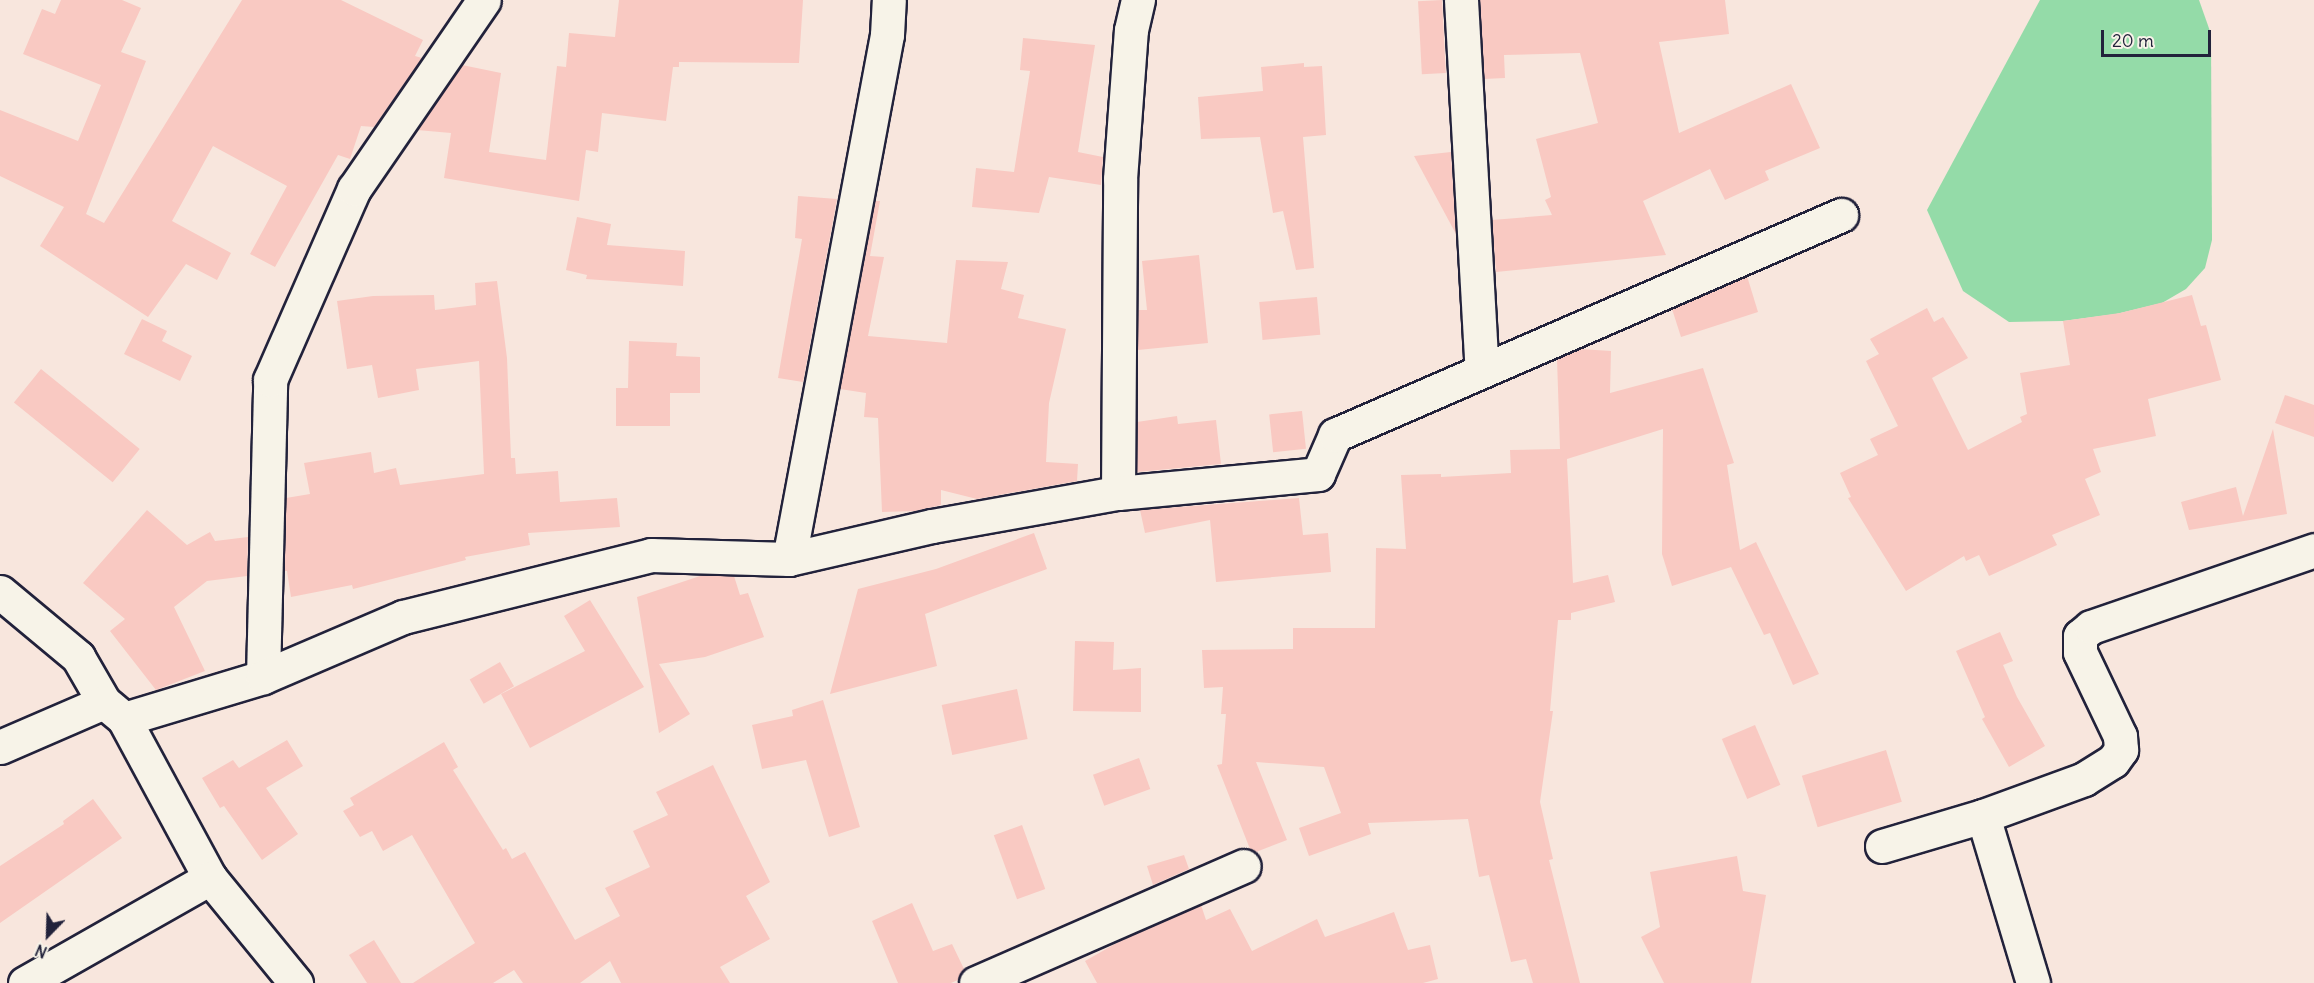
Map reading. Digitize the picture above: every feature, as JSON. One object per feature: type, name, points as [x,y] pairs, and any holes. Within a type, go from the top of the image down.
[{"type":"street","points":[[263,677],[270,380],[354,189],[484,0]]},
{"type":"street","points":[[789,559],[887,34],[890,0]]},
{"type":"street","points":[[1118,493],[1119,179],[1131,30],[1138,0]]},
{"type":"street","points":[[1461,0],[1482,370]]},
{"type":"street","points":[[0,747],[114,710],[263,677],[404,617],[651,555],[789,559],[932,526],[1118,493],[1318,474],[1335,435],[1841,215]]},
{"type":"street","points":[[1882,846],[1983,816],[2084,778],[2113,761],[2121,750],[2120,736],[2080,652],[2080,636],[2091,627],[2314,550]]},
{"type":"street","points":[[0,592],[78,657],[114,710],[210,878],[296,983]]},
{"type":"street","points":[[1983,816],[2033,983]]},
{"type":"street","points":[[976,983],[1244,866]]},
{"type":"street","points":[[25,983],[210,878]]},
{"type":"green space","points":[[2040,0],[2199,0],[2211,34],[2212,240],[2205,268],[2186,289],[2162,303],[2116,314],[2063,321],[2009,322],[1963,291],[1927,210]]},
{"type":"building","points":[[61,0],[122,0],[141,8],[121,52],[146,61],[86,214],[104,223],[242,0],[341,0],[423,40],[415,56],[422,58],[374,127],[361,126],[350,159],[338,155],[275,267],[250,254],[287,186],[213,146],[172,221],[231,253],[217,280],[186,264],[148,317],[40,246],[64,207],[0,176],[0,110],[78,141],[101,85],[23,54],[42,9],[55,14]]},
{"type":"building","points":[[619,0],[803,0],[799,63],[679,62],[679,67],[673,67],[666,121],[602,113],[598,152],[586,150],[579,201],[444,178],[451,133],[417,130],[462,65],[501,73],[489,152],[546,160],[557,66],[566,67],[569,33],[615,37]]},
{"type":"building","points":[[1442,0],[1446,73],[1422,74],[1418,1]]},
{"type":"building","points":[[1480,0],[1725,0],[1729,34],[1659,42],[1679,133],[1791,84],[1820,148],[1765,171],[1769,180],[1725,200],[1710,169],[1643,201],[1666,255],[1496,272],[1492,220],[1552,215],[1545,200],[1551,197],[1536,139],[1598,123],[1580,53],[1504,55],[1505,78],[1484,79]]},
{"type":"building","points":[[1023,38],[1095,45],[1078,152],[1103,157],[1101,185],[1049,177],[1039,213],[972,207],[976,168],[1014,172],[1030,71],[1020,70]]},
{"type":"building","points":[[1304,63],[1304,67],[1322,66],[1326,135],[1303,137],[1314,268],[1296,270],[1283,211],[1273,213],[1260,137],[1201,139],[1198,97],[1263,91],[1261,67]]},
{"type":"building","points":[[1451,152],[1456,234],[1414,156]]},
{"type":"building","points":[[798,196],[837,199],[803,382],[778,378],[802,239],[795,238]]},
{"type":"building","points":[[875,201],[880,201],[870,256],[884,257],[868,336],[947,343],[956,260],[1008,262],[1001,289],[1024,295],[1018,318],[1066,329],[1049,403],[1046,462],[1078,464],[1077,481],[977,499],[941,490],[941,505],[915,511],[882,512],[878,418],[864,417],[866,393],[840,389]]},
{"type":"building","points":[[577,217],[611,224],[607,245],[685,251],[683,286],[586,279],[587,275],[566,270]]},
{"type":"building","points":[[1199,255],[1208,343],[1138,350],[1138,310],[1147,310],[1142,261]]},
{"type":"building","points":[[1747,276],[1758,312],[1681,337],[1672,309]]},
{"type":"building","points":[[497,281],[507,358],[511,458],[515,458],[516,474],[558,471],[560,502],[617,498],[620,527],[528,533],[530,545],[465,557],[466,560],[353,589],[352,585],[291,597],[287,571],[284,571],[286,498],[310,494],[304,463],[371,452],[374,473],[396,468],[400,485],[484,474],[479,361],[416,369],[419,390],[378,398],[372,365],[347,369],[337,301],[373,296],[434,295],[435,310],[476,305],[475,283]]},
{"type":"building","points":[[2192,295],[2201,326],[2206,325],[2221,380],[2148,399],[2156,436],[2093,449],[2101,472],[2085,479],[2100,515],[2052,535],[2057,545],[1989,576],[1979,555],[1966,561],[1964,556],[1906,591],[1848,498],[1851,497],[1840,473],[1878,455],[1870,439],[1898,426],[1866,361],[1879,354],[1870,339],[1927,308],[1934,322],[1943,317],[1968,358],[1932,378],[1968,450],[2022,422],[2020,417],[2027,414],[2020,373],[2070,365],[2063,321],[2120,313]]},
{"type":"building","points":[[1317,297],[1320,335],[1263,340],[1259,302]]},
{"type":"building","points":[[142,319],[167,331],[162,341],[192,356],[180,381],[124,354]]},
{"type":"building","points":[[629,341],[677,343],[676,356],[700,357],[700,393],[670,393],[670,426],[616,426],[616,388],[628,388]]},
{"type":"building","points":[[1580,349],[1611,351],[1610,393],[1703,368],[1734,463],[1727,465],[1740,550],[1756,542],[1819,674],[1793,685],[1770,633],[1764,635],[1731,567],[1672,586],[1662,554],[1663,429],[1567,459],[1573,583],[1608,575],[1615,602],[1571,613],[1571,620],[1558,620],[1550,711],[1553,711],[1540,802],[1553,859],[1549,860],[1580,983],[1533,983],[1526,959],[1511,962],[1489,875],[1479,877],[1468,819],[1368,823],[1371,834],[1309,856],[1299,828],[1341,813],[1324,767],[1256,762],[1287,840],[1256,852],[1250,849],[1217,765],[1222,764],[1226,714],[1221,714],[1223,687],[1204,688],[1202,650],[1293,649],[1293,628],[1375,628],[1376,548],[1406,549],[1401,475],[1441,474],[1441,477],[1511,473],[1510,450],[1560,449],[1557,359]]},
{"type":"building","points":[[41,369],[140,449],[113,482],[14,402]]},
{"type":"building","points":[[2285,395],[2314,405],[2314,437],[2275,423]]},
{"type":"building","points":[[1302,411],[1306,449],[1273,452],[1269,414]]},
{"type":"building","points":[[1177,416],[1178,424],[1216,420],[1221,464],[1137,472],[1137,422]]},
{"type":"building","points":[[2273,429],[2287,514],[2189,530],[2181,502],[2236,487],[2243,516]]},
{"type":"building","points":[[1299,498],[1303,535],[1328,533],[1331,572],[1216,582],[1210,520],[1145,533],[1140,510]]},
{"type":"building","points":[[147,510],[187,545],[210,532],[215,541],[248,537],[247,576],[207,581],[174,607],[205,671],[156,690],[110,631],[125,619],[83,583]]},
{"type":"building","points":[[1034,533],[1047,569],[925,614],[937,666],[830,694],[858,589],[936,569]]},
{"type":"building","points":[[703,575],[734,576],[740,595],[748,593],[764,637],[705,657],[659,664],[690,714],[659,733],[637,597]]},
{"type":"building","points":[[590,600],[644,687],[530,748],[501,694],[585,651],[564,616]]},
{"type":"building","points":[[2000,632],[2013,661],[2003,665],[2017,697],[2045,746],[2009,767],[1982,719],[1985,717],[1956,651]]},
{"type":"building","points":[[1075,641],[1114,642],[1113,670],[1141,668],[1141,712],[1073,711]]},
{"type":"building","points":[[500,662],[514,686],[484,704],[470,680]]},
{"type":"building","points":[[1017,689],[1028,739],[952,755],[942,705]]},
{"type":"building","points":[[823,700],[860,827],[829,837],[806,760],[762,769],[752,725],[793,716],[792,710]]},
{"type":"building","points":[[1755,725],[1780,785],[1747,799],[1722,739]]},
{"type":"building","points":[[287,740],[303,766],[266,788],[298,834],[262,860],[224,806],[220,808],[202,778],[233,760],[239,768]]},
{"type":"building","points":[[444,742],[458,767],[453,770],[503,850],[506,848],[512,859],[525,852],[575,940],[620,916],[605,888],[650,867],[633,831],[668,815],[656,792],[713,765],[770,882],[746,896],[770,939],[720,967],[730,983],[621,983],[610,961],[580,983],[523,983],[514,970],[493,983],[413,983],[475,943],[412,835],[383,851],[372,831],[360,837],[343,811],[354,805],[350,798]]},
{"type":"building","points":[[1886,750],[1902,802],[1818,827],[1802,776]]},
{"type":"building","points":[[1139,758],[1150,789],[1104,806],[1093,775]]},
{"type":"building","points":[[93,799],[122,838],[0,923],[0,866],[64,824],[63,821]]},
{"type":"building","points":[[1022,825],[1045,889],[1017,899],[994,835]]},
{"type":"building","points":[[1184,855],[1189,869],[1153,885],[1147,866]]},
{"type":"building","points":[[1737,856],[1743,891],[1766,895],[1751,983],[1664,983],[1641,937],[1660,927],[1650,872]]},
{"type":"building","points":[[912,903],[933,951],[952,944],[964,969],[958,980],[951,983],[898,983],[872,921]]},
{"type":"building","points":[[1201,905],[1206,920],[1230,909],[1252,951],[1317,919],[1325,937],[1394,912],[1408,950],[1430,945],[1438,979],[1423,983],[1097,983],[1085,961],[1129,936]]},
{"type":"building","points":[[374,940],[401,983],[367,983],[349,955]]}]
